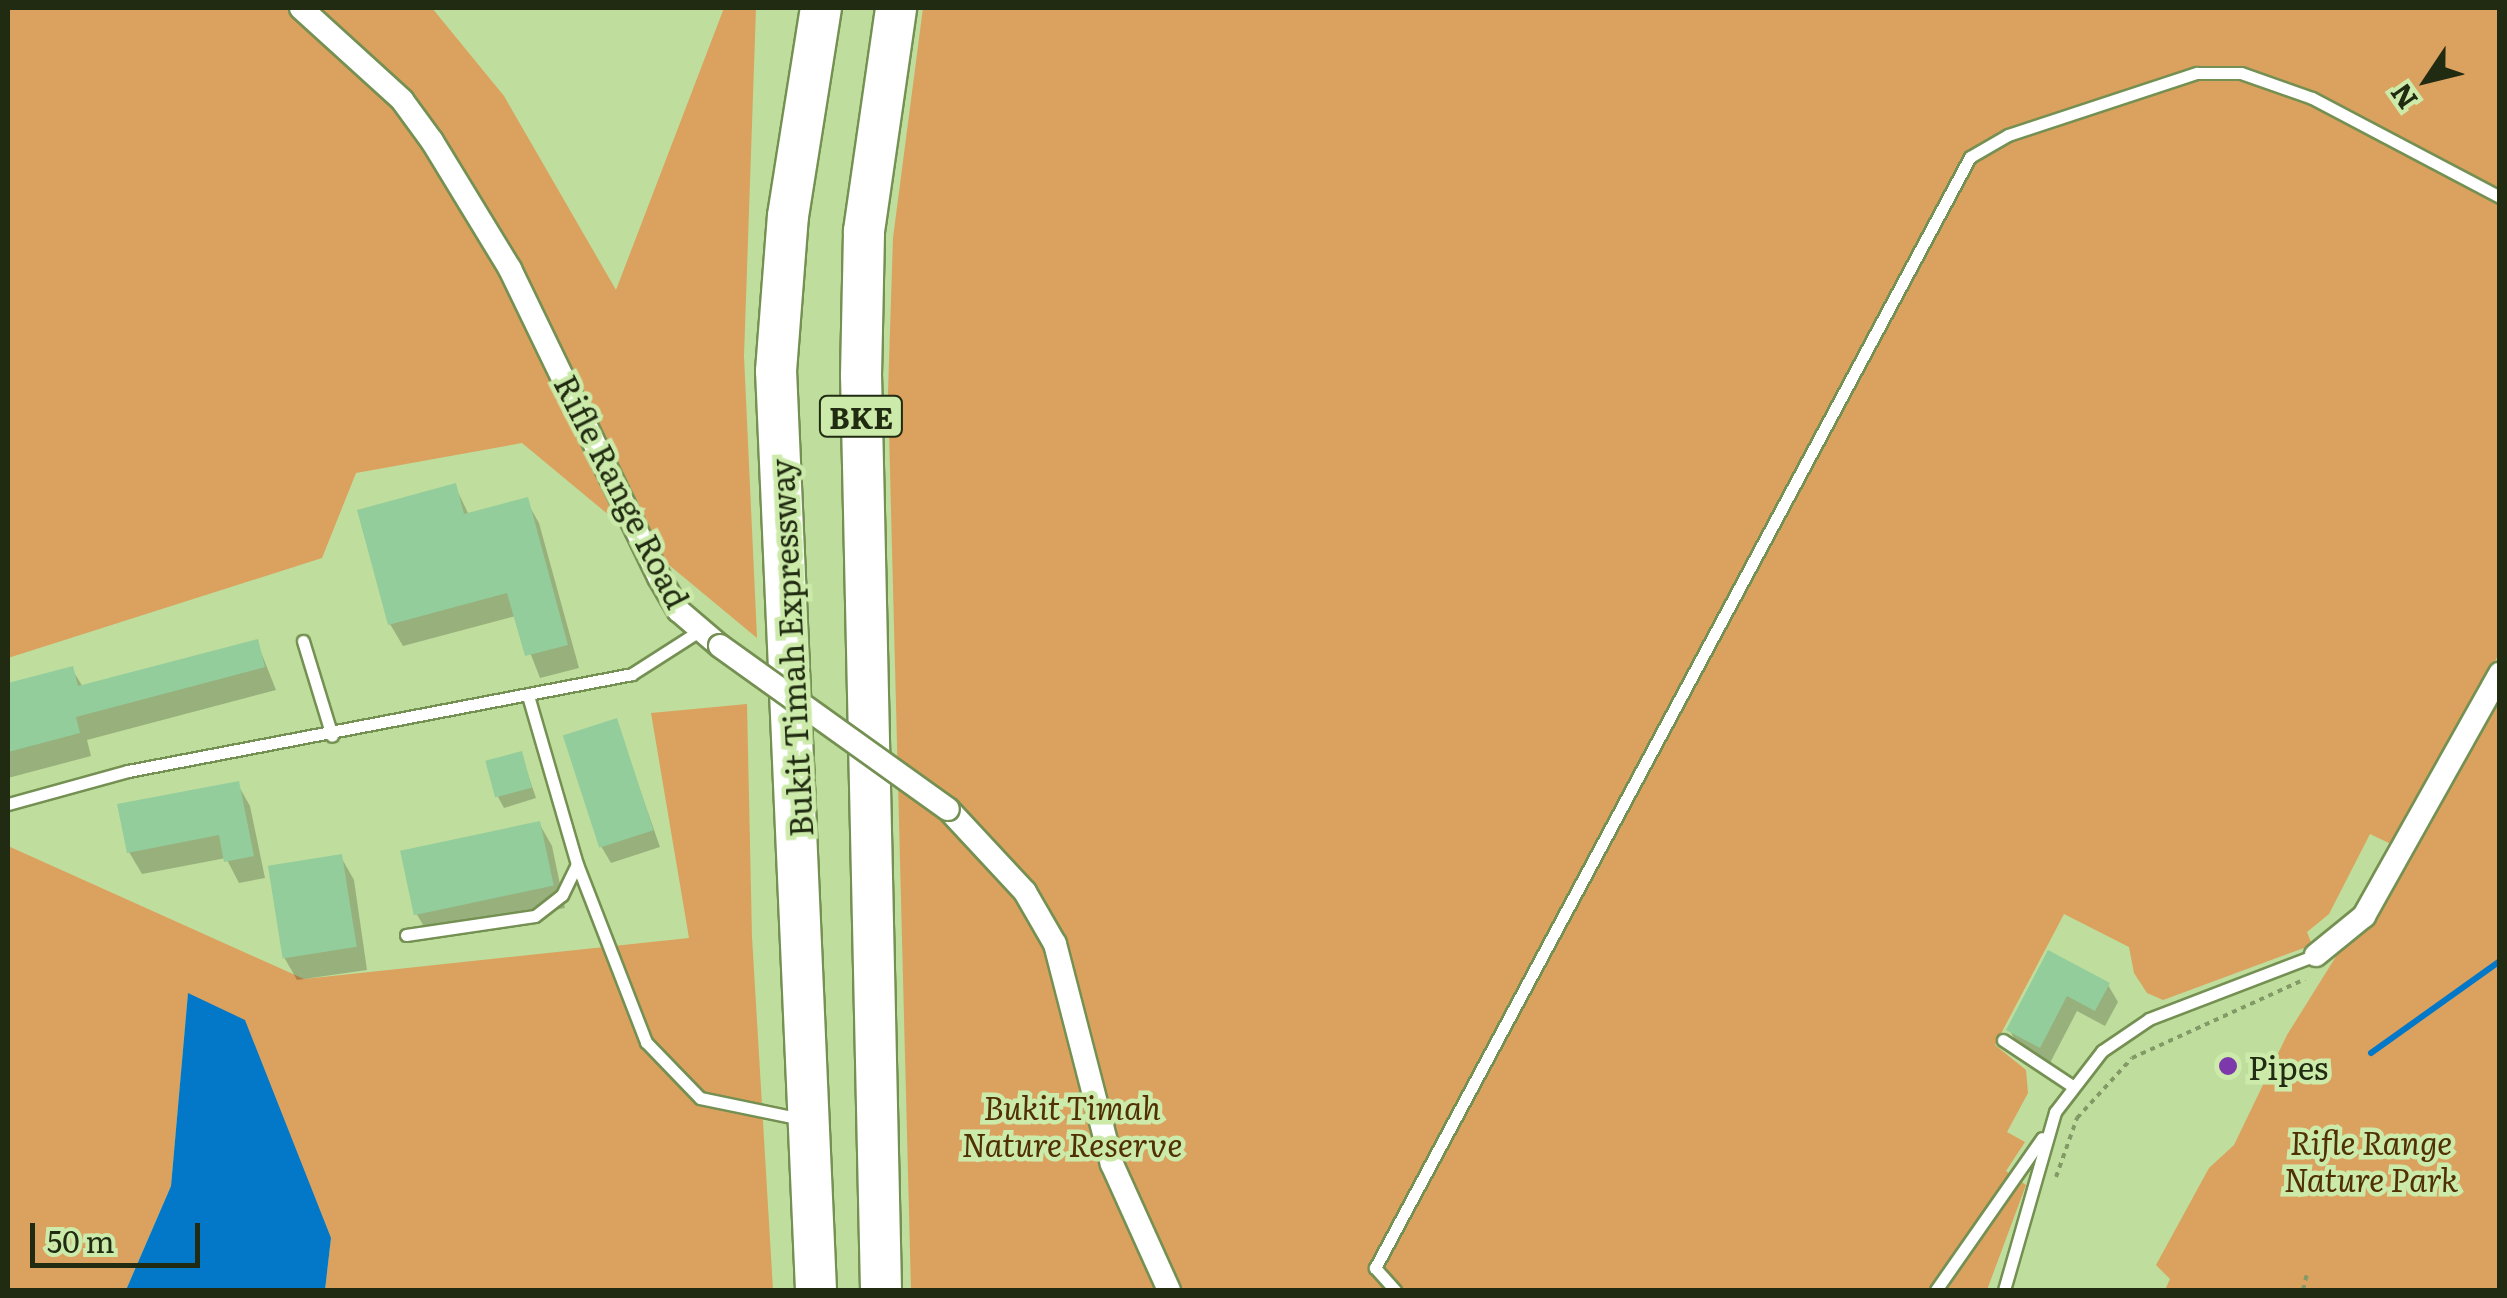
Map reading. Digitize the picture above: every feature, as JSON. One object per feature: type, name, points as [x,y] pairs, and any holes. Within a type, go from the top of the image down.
[{"type":"highway","name":"Bukit Timah Expressway","points":[[816,1290],[776,371],[788,216],[821,8]]},
{"type":"highway","name":"BKE","points":[[881,1290],[861,395],[864,231],[896,8]]},
{"type":"street","name":"Rifle Range Road","points":[[301,8],[402,100],[477,211],[561,368],[659,577],[700,631],[948,809],[1025,892],[1055,944],[1112,1164],[1169,1290]]},
{"type":"street","points":[[2318,953],[2364,916],[2500,674]]},
{"type":"lane","points":[[1395,1290],[1375,1268],[1970,156],[2008,136],[2197,73],[2241,73],[2312,98],[2500,197]]},
{"type":"lane","points":[[8,804],[128,772],[529,699],[632,674],[700,631]]},
{"type":"lane","points":[[303,641],[332,736]]},
{"type":"lane","points":[[529,699],[577,864],[646,1042],[664,1066],[700,1098],[810,1120]]},
{"type":"lane","points":[[406,935],[535,916],[562,895],[577,864]]},
{"type":"lane","points":[[1936,1290],[2048,1128],[2072,1085],[2102,1051],[2149,1018],[2318,953]]},
{"type":"lane","points":[[2003,1040],[2072,1085]]},
{"type":"lane","points":[[2004,1290],[2048,1128]]},
{"type":"path","points":[[2052,1189],[2076,1118],[2132,1058],[2179,1032],[2294,985],[2327,966],[2318,953]]},
{"type":"path","points":[[2303,1290],[2307,1274]]},
{"type":"green space","points":[[8,8],[432,8],[504,96],[616,290],[724,8],[756,8],[744,356],[757,638],[522,443],[356,473],[322,558],[8,658]]},
{"type":"green space","name":"Bukit Timah Nature Reserve","points":[[923,8],[2499,8],[2499,654],[2393,845],[2370,834],[2329,914],[2307,932],[2312,945],[2163,1000],[2147,993],[2134,973],[2129,947],[2064,914],[1995,1045],[2026,1070],[2028,1093],[2007,1132],[2025,1142],[2006,1171],[2026,1185],[1987,1290],[911,1290],[888,393],[893,238]]},
{"type":"green space","name":"Rifle Range Nature Park","points":[[2499,691],[2499,1290],[2165,1290],[2170,1279],[2156,1265],[2209,1168],[2234,1145],[2287,1035],[2340,950],[2389,896]]},
{"type":"green space","points":[[747,704],[752,937],[773,1290],[325,1290],[331,1238],[188,994],[171,1186],[126,1290],[8,1290],[8,846],[304,979],[689,938],[651,713]]},
{"type":"water","points":[[188,993],[245,1020],[331,1238],[325,1290],[126,1290],[171,1186]]},
{"type":"building","points":[[456,483],[464,514],[528,497],[568,645],[525,656],[507,593],[388,625],[357,510]]},
{"type":"building","points":[[258,639],[265,667],[76,717],[80,733],[8,752],[8,683],[73,666],[78,686]]},
{"type":"building","points":[[617,718],[653,830],[599,848],[563,736]]},
{"type":"building","points":[[522,751],[532,788],[495,798],[485,761]]},
{"type":"building","points":[[239,781],[254,856],[224,862],[219,835],[127,853],[117,804]]},
{"type":"building","points":[[540,821],[554,886],[414,915],[400,851]]},
{"type":"building","points":[[342,854],[357,947],[283,959],[268,866]]},
{"type":"building","points":[[2048,950],[2110,983],[2095,1011],[2067,996],[2040,1048],[2006,1030]]},
{"type":"waterway","points":[[2371,1053],[2500,961]]},
{"type":"place","name":"Pipes","points":[[2228,1066]]}]
